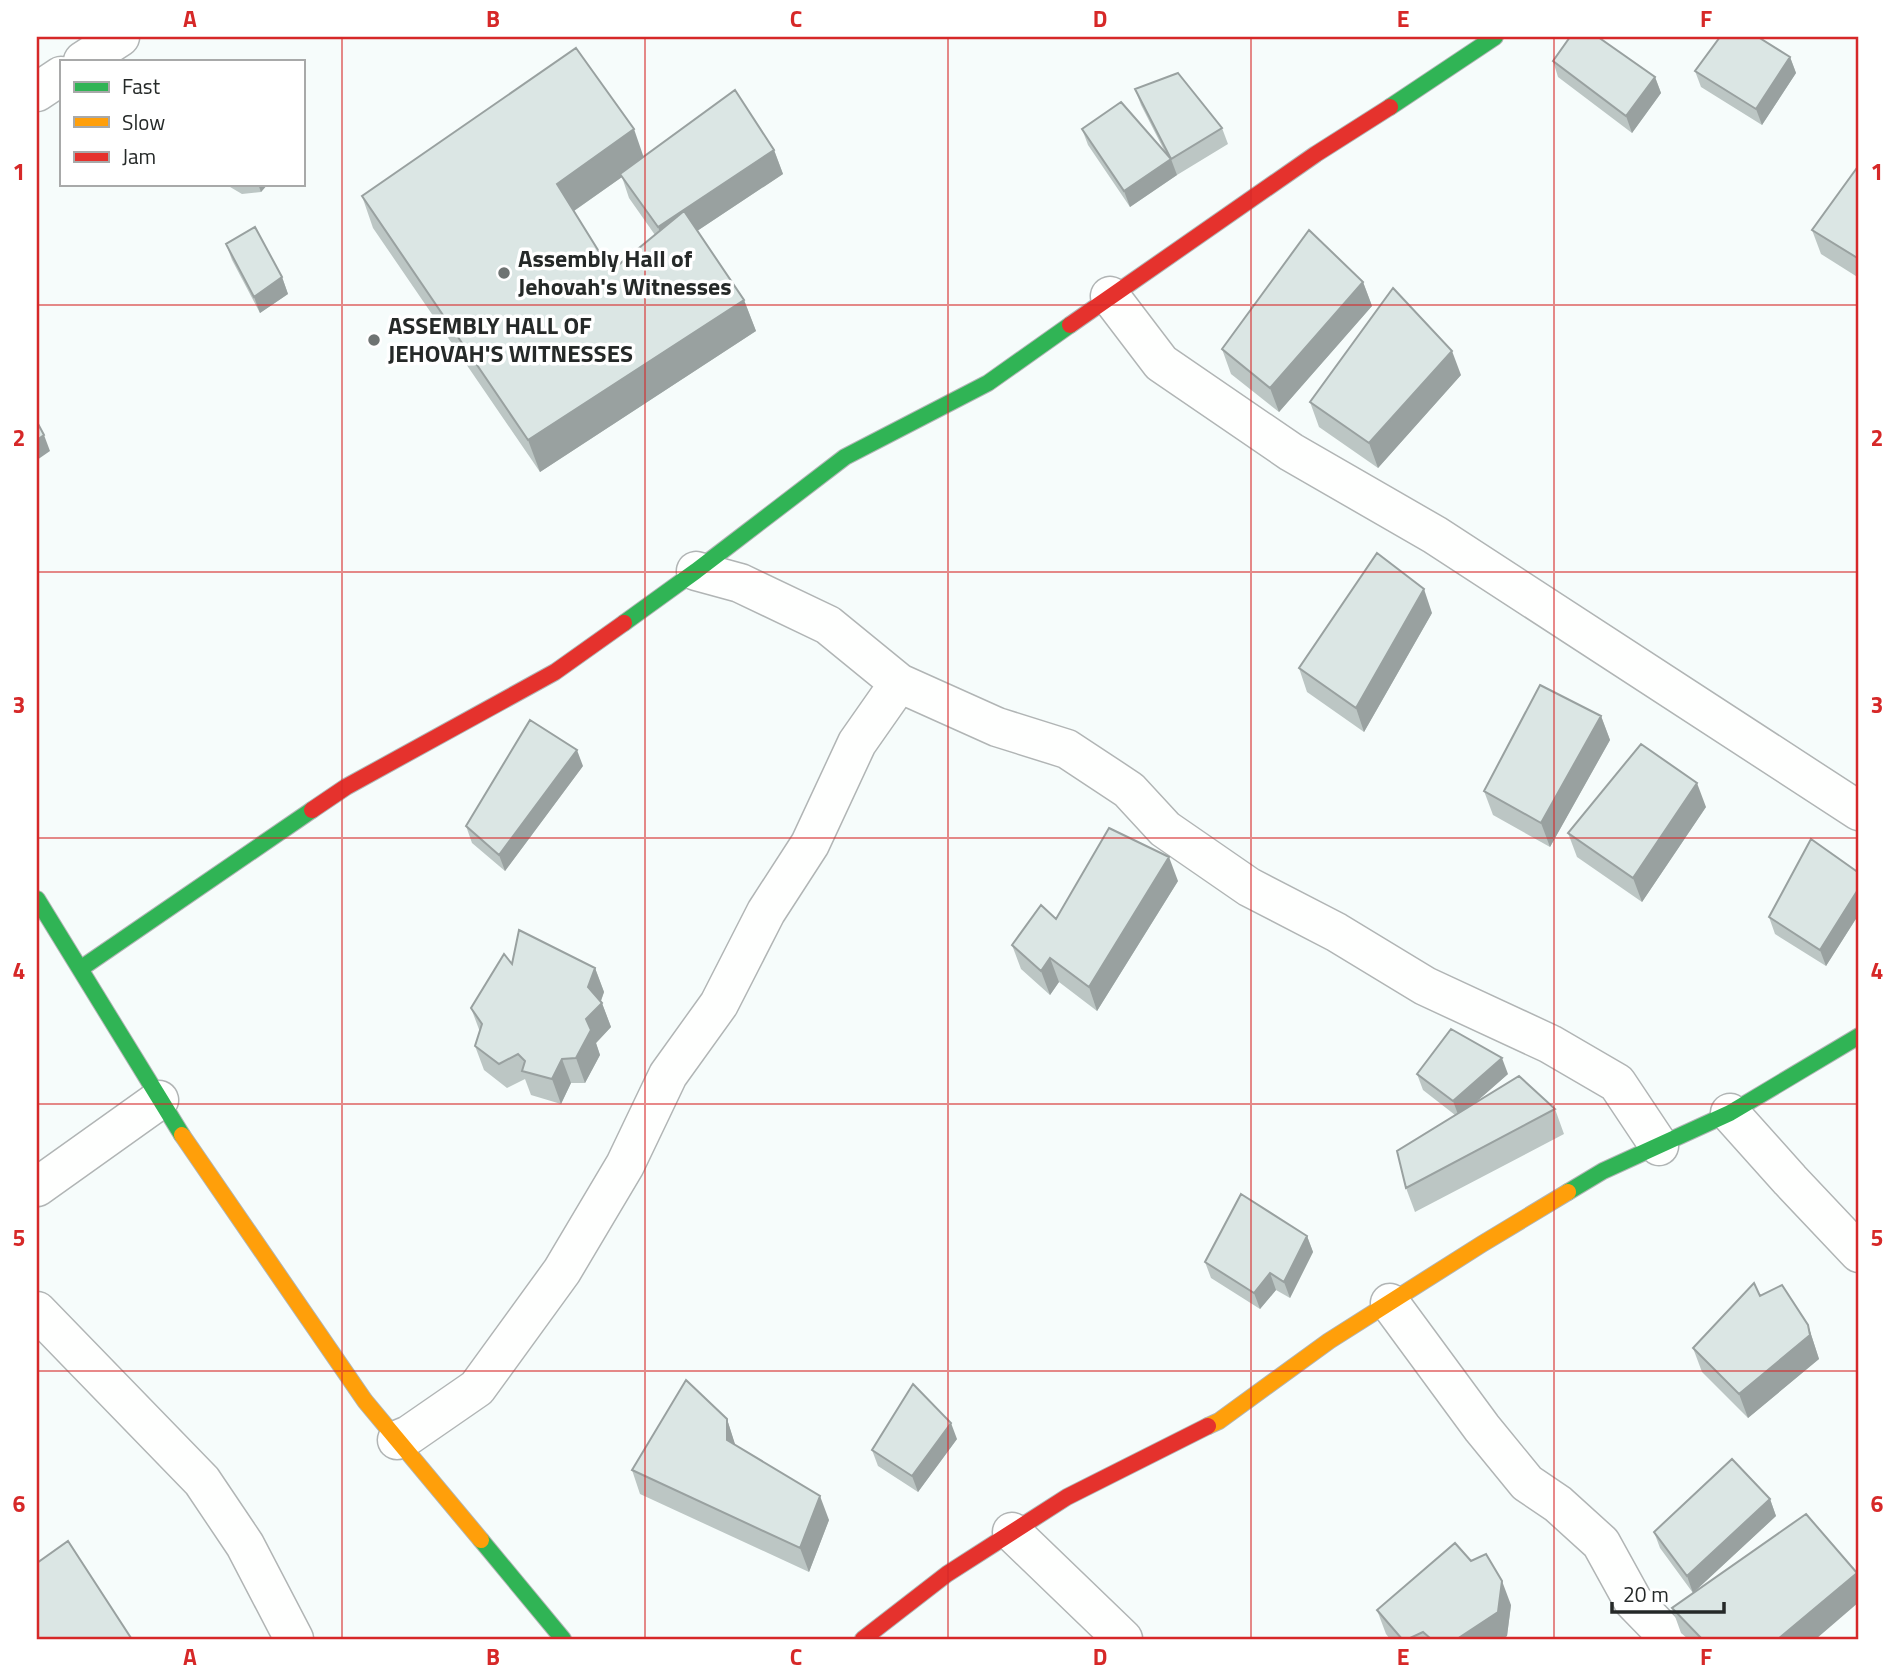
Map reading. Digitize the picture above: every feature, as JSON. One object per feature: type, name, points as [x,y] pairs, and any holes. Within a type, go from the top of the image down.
[{"type":"street","points":[[85,60],[120,37]]},
{"type":"street","points":[[80,969],[346,787],[555,672],[696,571],[845,457],[988,383],[1316,154],[1495,37]]},
{"type":"street","points":[[37,92],[60,77]]},
{"type":"street","points":[[1110,296],[1161,363],[1291,452],[1435,535],[1859,811]]},
{"type":"street","points":[[696,571],[740,583],[828,625],[899,683],[997,727],[1067,749],[1129,790],[1165,829],[1249,887],[1336,932],[1425,986],[1549,1044],[1617,1083],[1659,1146]]},
{"type":"street","points":[[397,1440],[409,1435],[477,1388],[562,1271],[625,1165],[668,1075],[719,1004],[766,912],[810,844],[857,743],[899,683]]},
{"type":"street","points":[[37,899],[159,1100],[365,1401],[563,1639]]},
{"type":"street","points":[[863,1639],[947,1574],[1067,1497],[1219,1421],[1329,1341],[1603,1171],[1730,1113],[1859,1036]]},
{"type":"street","points":[[37,1186],[159,1100]]},
{"type":"street","points":[[1730,1113],[1859,1253]]},
{"type":"street","points":[[1390,1303],[1482,1428],[1527,1483],[1558,1504],[1601,1543],[1633,1601],[1671,1639]]},
{"type":"street","points":[[37,1311],[202,1481],[245,1545],[294,1639]]},
{"type":"street","points":[[1012,1532],[1124,1639]]},
{"type":"building","points":[[1570,37],[1598,37],[1655,77],[1626,116],[1553,61]]},
{"type":"building","points":[[1720,37],[1758,37],[1790,57],[1756,109],[1695,71]]},
{"type":"building","name":"Assembly Hall of Jehovah's Witnesses","points":[[576,48],[634,129],[557,184],[611,271],[684,211],[744,300],[528,440],[362,196]]},
{"type":"building","points":[[1178,73],[1222,128],[1171,159],[1135,89]]},
{"type":"building","points":[[735,90],[774,150],[658,227],[620,174]]},
{"type":"building","points":[[1121,102],[1171,159],[1124,191],[1082,129]]},
{"type":"building","points":[[1859,165],[1859,259],[1812,230]]},
{"type":"building","points":[[255,227],[282,277],[254,297],[226,244]]},
{"type":"building","points":[[1309,230],[1363,282],[1270,388],[1222,349]]},
{"type":"building","points":[[1393,288],[1452,351],[1369,443],[1310,402]]},
{"type":"building","points":[[37,422],[44,435],[37,440]]},
{"type":"building","points":[[1377,553],[1424,589],[1356,708],[1299,668]]},
{"type":"building","points":[[1540,685],[1601,716],[1541,823],[1484,791]]},
{"type":"building","points":[[530,720],[577,750],[499,855],[466,826]]},
{"type":"building","points":[[1641,744],[1697,783],[1633,878],[1568,833]]},
{"type":"building","points":[[1109,828],[1169,857],[1089,987],[1050,958],[1041,971],[1012,945],[1041,905],[1056,919]]},
{"type":"building","points":[[1811,839],[1859,873],[1859,888],[1820,950],[1769,917]]},
{"type":"building","points":[[519,930],[595,968],[588,987],[602,1003],[586,1019],[591,1030],[576,1058],[562,1059],[552,1079],[522,1071],[525,1061],[518,1054],[499,1064],[475,1046],[482,1024],[471,1008],[504,954],[512,964]]},
{"type":"building","points":[[1451,1029],[1502,1058],[1453,1101],[1417,1074]]},
{"type":"building","points":[[1519,1076],[1555,1109],[1406,1188],[1397,1151]]},
{"type":"building","points":[[1241,1194],[1307,1236],[1284,1282],[1270,1273],[1254,1293],[1205,1262]]},
{"type":"building","points":[[1754,1283],[1760,1296],[1782,1285],[1808,1325],[1810,1335],[1739,1394],[1693,1348]]},
{"type":"building","points":[[686,1380],[727,1419],[727,1440],[820,1496],[800,1548],[632,1470]]},
{"type":"building","points":[[913,1384],[951,1423],[912,1476],[872,1450]]},
{"type":"building","points":[[1732,1459],[1770,1499],[1687,1576],[1654,1532]]},
{"type":"building","points":[[1806,1514],[1857,1573],[1778,1639],[1702,1639],[1672,1608]]},
{"type":"building","points":[[68,1541],[131,1638],[37,1639],[37,1563]]},
{"type":"building","points":[[1455,1543],[1471,1561],[1486,1554],[1502,1581],[1498,1612],[1457,1639],[1431,1639],[1423,1632],[1402,1639],[1377,1610]]},
{"type":"traffic: fast","points":[[1390,107],[1495,37]]},
{"type":"traffic: fast","points":[[624,623],[845,457],[988,383],[1070,325]]},
{"type":"traffic: fast","points":[[80,969],[312,810]]},
{"type":"traffic: fast","points":[[37,899],[182,1135]]},
{"type":"traffic: fast","points":[[1568,1192],[1603,1171],[1730,1113],[1859,1036]]},
{"type":"traffic: fast","points":[[481,1540],[563,1639]]},
{"type":"traffic: slow","points":[[182,1135],[365,1401],[481,1540]]},
{"type":"traffic: slow","points":[[1208,1426],[1219,1421],[1329,1341],[1568,1192]]},
{"type":"traffic: jam","points":[[1070,325],[1316,154],[1390,107]]},
{"type":"traffic: jam","points":[[312,810],[346,787],[555,672],[624,623]]},
{"type":"traffic: jam","points":[[863,1639],[947,1574],[1067,1497],[1208,1426]]},
{"type":"place","name":"Assembly Hall of Jehovah's Witnesses","points":[[504,273]]},
{"type":"place","name":"ASSEMBLY HALL OF JEHOVAH'S WITNESSES","points":[[374,340]]}]
